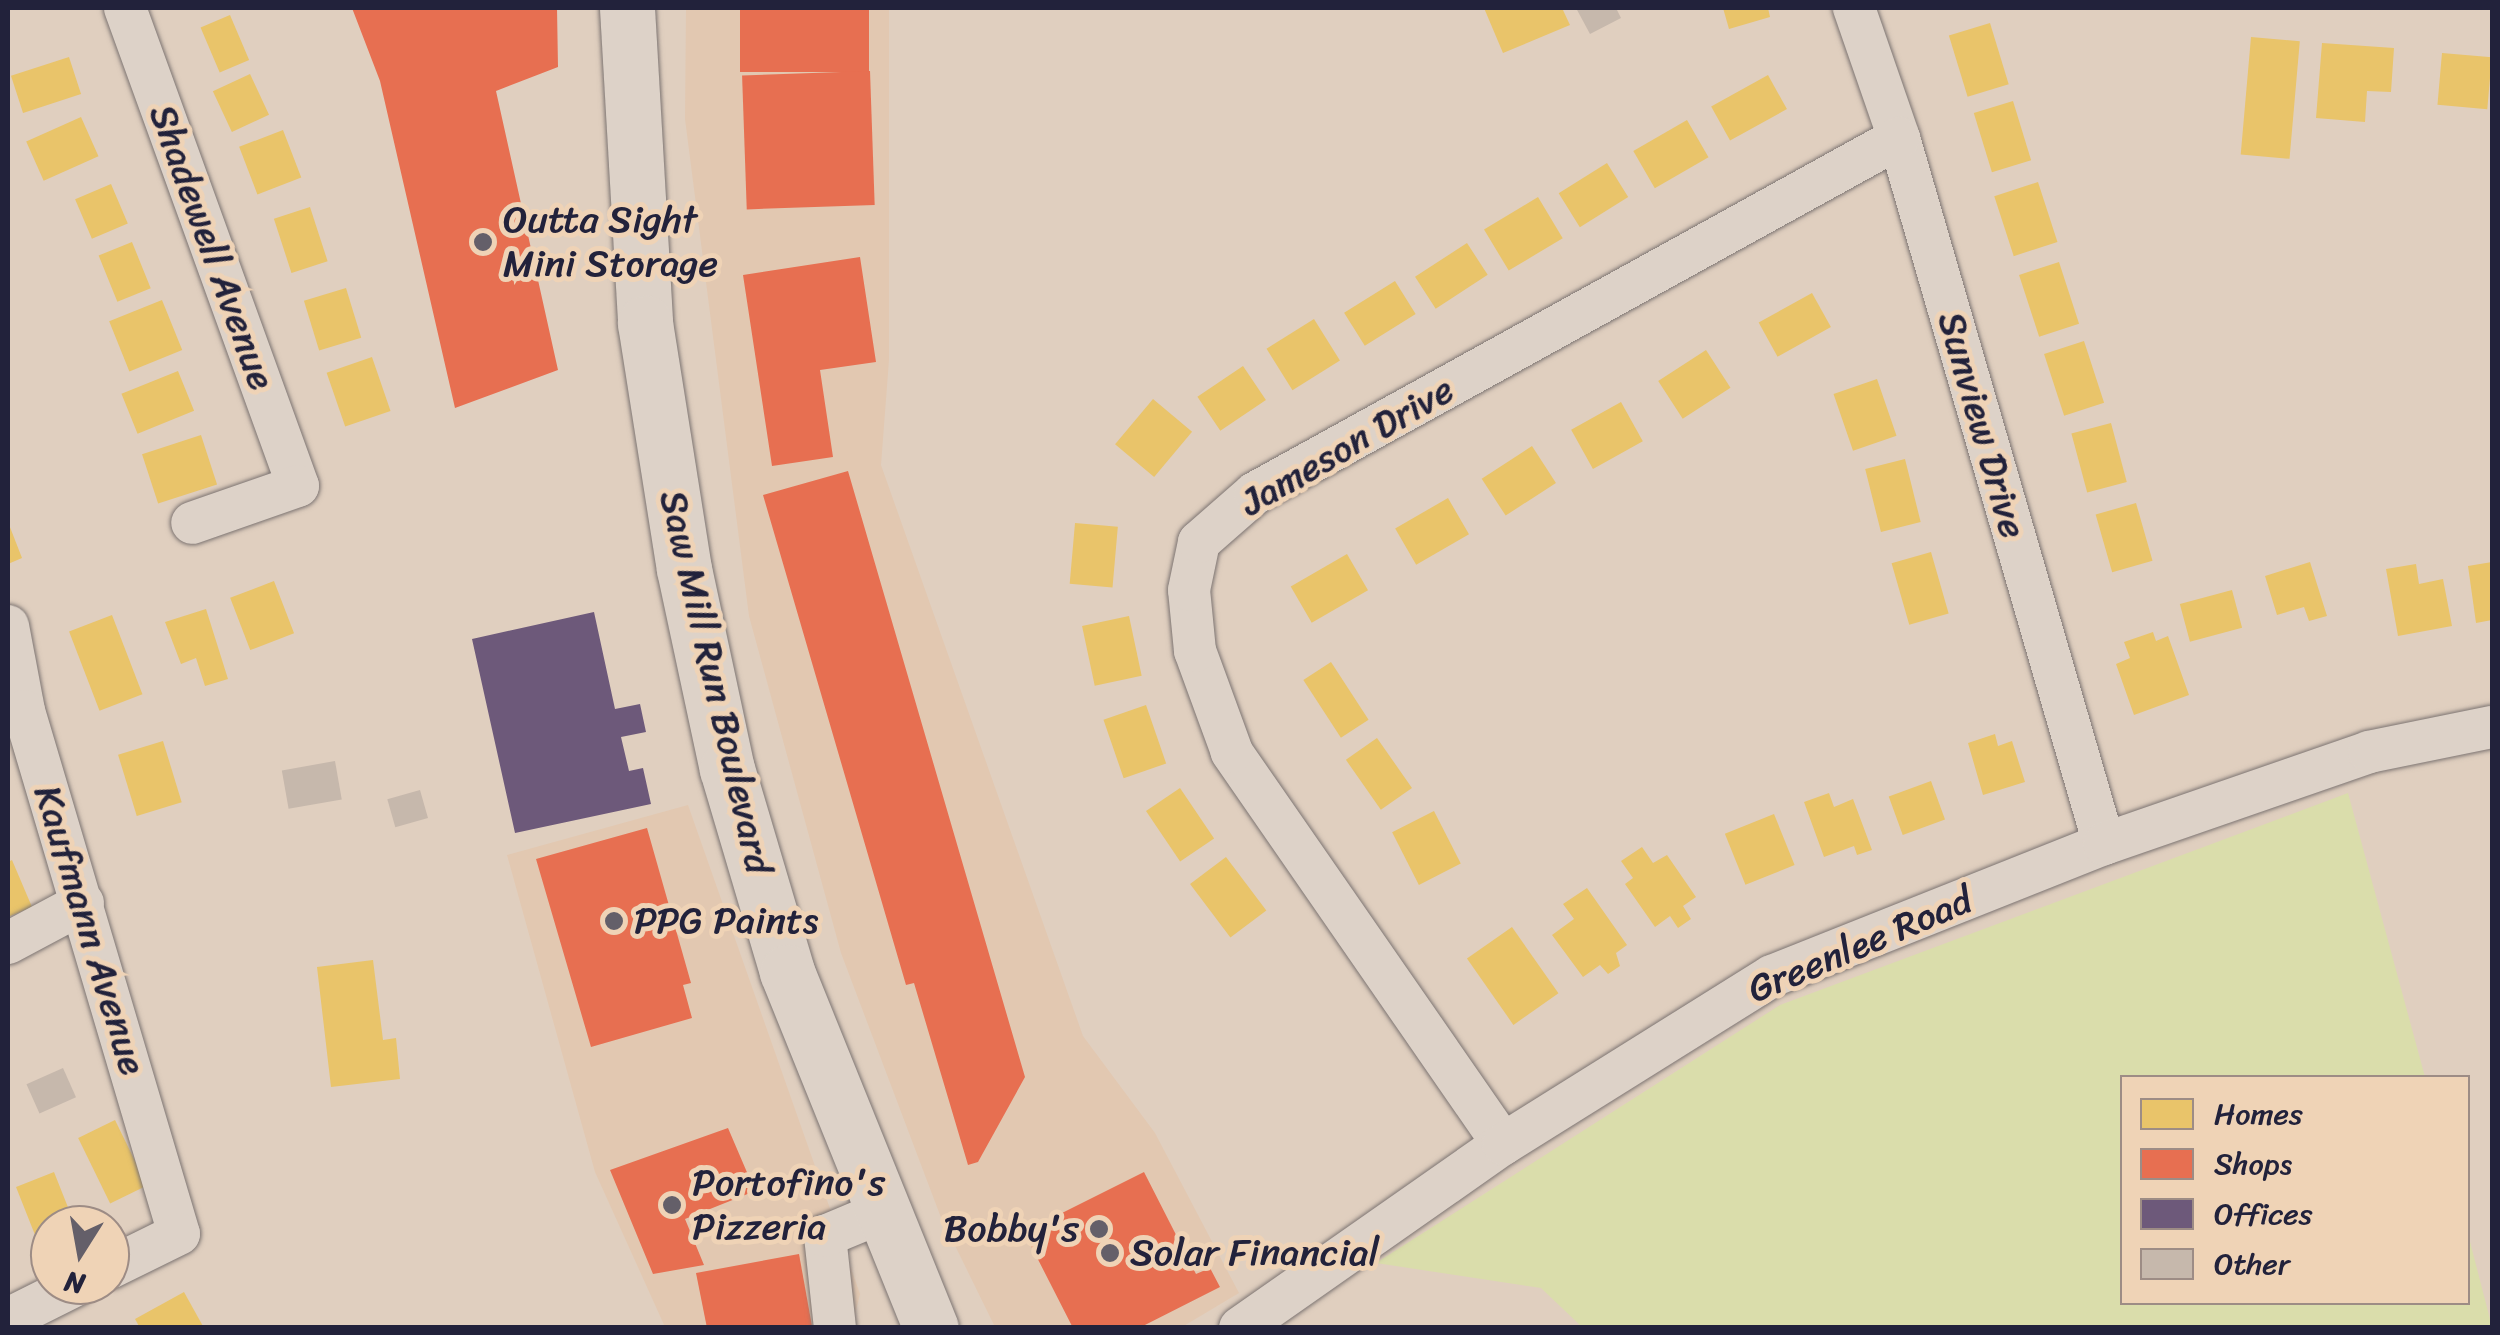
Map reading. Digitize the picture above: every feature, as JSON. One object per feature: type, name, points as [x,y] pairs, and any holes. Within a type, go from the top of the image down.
[{"type":"highway","name":"Saw Mill Run Boulevard","points":[[627,8],[646,323],[684,570],[727,768],[787,972],[880,1213],[932,1328]]},
{"type":"street","name":"Shadewell Avenue","points":[[125,8],[298,486],[192,523]]},
{"type":"street","name":"Sunview Drive","points":[[1854,8],[1899,138],[2104,844]]},
{"type":"street","name":"Jameson Drive","points":[[1502,1144],[1232,752],[1195,651],[1189,590],[1198,542],[1255,493],[1899,138]]},
{"type":"street","name":"Kaufmann Avenue","points":[[8,626],[24,711],[179,1234],[130,1258]]},
{"type":"street","name":"Greenlee Road","points":[[1240,1328],[1502,1144],[1772,976],[2104,844],[2368,752],[2492,727]]},
{"type":"street","points":[[8,943],[84,904]]},
{"type":"street","points":[[836,1328],[825,1236],[880,1213]]},
{"type":"street","points":[[8,1319],[36,1305]]},
{"type":"shaded area","points":[[686,8],[889,8],[889,360],[881,465],[1083,1036],[1155,1133],[1239,1293],[1182,1327],[995,1327],[940,1215],[841,953],[749,616],[685,119]]},
{"type":"shaded area","points":[[688,805],[860,1294],[852,1327],[665,1327],[595,1172],[507,855]]},
{"type":"green space","points":[[2348,793],[2424,1075],[2120,1075],[2120,1305],[2470,1305],[2470,1242],[2492,1327],[1582,1327],[1541,1288],[1376,1263],[1780,1005]]},
{"type":"building: Homes","points":[[1484,8],[1562,8],[1570,25],[1503,53]]},
{"type":"building: Homes","points":[[1723,8],[1768,8],[1770,17],[1729,29]]},
{"type":"building: Homes","points":[[230,15],[249,60],[220,73],[201,28]]},
{"type":"building: Homes","points":[[1990,23],[2009,84],[1968,97],[1949,36]]},
{"type":"building: Homes","points":[[2251,37],[2300,41],[2290,159],[2241,155]]},
{"type":"building: Homes","points":[[2322,43],[2394,48],[2391,92],[2367,91],[2365,122],[2316,118]]},
{"type":"building: Homes","points":[[2442,53],[2492,57],[2487,109],[2437,105]]},
{"type":"building: Homes","points":[[69,57],[81,94],[23,113],[11,76]]},
{"type":"building: Homes","points":[[250,74],[269,115],[232,132],[213,91]]},
{"type":"building: Homes","points":[[1768,75],[1787,109],[1730,141],[1711,107]]},
{"type":"building: Homes","points":[[2013,101],[2031,160],[1992,172],[1974,113]]},
{"type":"building: Homes","points":[[81,117],[98,156],[44,181],[26,141]]},
{"type":"building: Homes","points":[[1687,120],[1708,157],[1655,188],[1633,151]]},
{"type":"building: Homes","points":[[283,130],[301,178],[257,194],[239,147]]},
{"type":"building: Homes","points":[[1607,163],[1628,197],[1580,227],[1559,193]]},
{"type":"building: Homes","points":[[2038,182],[2057,242],[2014,256],[1994,196]]},
{"type":"building: Homes","points":[[111,184],[128,224],[92,239],[75,199]]},
{"type":"building: Homes","points":[[1538,197],[1563,238],[1509,271],[1484,229]]},
{"type":"building: Homes","points":[[310,207],[328,261],[291,273],[274,219]]},
{"type":"building: Homes","points":[[132,242],[151,288],[117,302],[99,255]]},
{"type":"building: Homes","points":[[1467,243],[1488,275],[1436,309],[1415,277]]},
{"type":"building: Homes","points":[[2059,262],[2079,324],[2039,337],[2019,275]]},
{"type":"building: Homes","points":[[1395,281],[1416,314],[1365,346],[1344,313]]},
{"type":"building: Homes","points":[[346,288],[361,338],[319,351],[304,301]]},
{"type":"building: Homes","points":[[1812,293],[1831,327],[1778,357],[1759,323]]},
{"type":"building: Homes","points":[[162,300],[182,350],[129,371],[109,321]]},
{"type":"building: Homes","points":[[1314,319],[1340,361],[1292,390],[1267,349]]},
{"type":"building: Homes","points":[[2084,341],[2104,403],[2064,416],[2044,354]]},
{"type":"building: Homes","points":[[1706,350],[1731,388],[1683,419],[1658,381]]},
{"type":"building: Homes","points":[[372,357],[391,411],[345,427],[327,373]]},
{"type":"building: Homes","points":[[1243,366],[1266,400],[1220,431],[1197,397]]},
{"type":"building: Homes","points":[[178,371],[194,411],[138,434],[121,394]]},
{"type":"building: Homes","points":[[1877,379],[1897,436],[1853,451],[1834,394]]},
{"type":"building: Homes","points":[[1153,399],[1192,432],[1154,477],[1115,444]]},
{"type":"building: Homes","points":[[1621,402],[1643,441],[1593,469],[1571,430]]},
{"type":"building: Homes","points":[[2111,423],[2127,482],[2087,493],[2071,434]]},
{"type":"building: Homes","points":[[201,435],[217,484],[158,504],[142,454]]},
{"type":"building: Homes","points":[[1532,446],[1556,483],[1506,516],[1482,479]]},
{"type":"building: Homes","points":[[1905,459],[1921,522],[1881,532],[1865,469]]},
{"type":"building: Homes","points":[[1448,498],[1469,534],[1416,565],[1395,528]]},
{"type":"building: Homes","points":[[2136,503],[2153,561],[2112,572],[2096,515]]},
{"type":"building: Homes","points":[[8,522],[22,558],[8,564]]},
{"type":"building: Homes","points":[[1075,523],[1118,527],[1113,588],[1070,584]]},
{"type":"building: Homes","points":[[1931,552],[1949,614],[1909,625],[1892,563]]},
{"type":"building: Homes","points":[[1347,554],[1368,590],[1312,623],[1291,586]]},
{"type":"building: Homes","points":[[2310,562],[2327,616],[2309,621],[2304,607],[2277,615],[2265,576]]},
{"type":"building: Homes","points":[[2492,562],[2492,620],[2476,623],[2468,566]]},
{"type":"building: Homes","points":[[2416,564],[2419,584],[2443,579],[2452,626],[2398,636],[2386,569]]},
{"type":"building: Homes","points":[[274,581],[294,633],[250,650],[230,598]]},
{"type":"building: Homes","points":[[2232,590],[2242,628],[2190,642],[2180,604]]},
{"type":"building: Homes","points":[[206,609],[228,679],[205,686],[196,658],[181,664],[165,622]]},
{"type":"building: Homes","points":[[112,615],[142,694],[100,711],[69,631]]},
{"type":"building: Homes","points":[[1129,616],[1142,676],[1095,686],[1082,626]]},
{"type":"building: Homes","points":[[2153,632],[2156,641],[2168,636],[2189,695],[2134,715],[2116,664],[2130,658],[2124,642]]},
{"type":"building: Homes","points":[[1331,662],[1369,720],[1341,738],[1303,680]]},
{"type":"building: Homes","points":[[1146,705],[1166,764],[1124,778],[1103,720]]},
{"type":"building: Homes","points":[[1995,734],[1998,746],[2012,741],[2025,782],[1983,795],[1968,743]]},
{"type":"building: Homes","points":[[1377,738],[1412,788],[1381,810],[1346,760]]},
{"type":"building: Homes","points":[[163,741],[182,802],[137,816],[118,755]]},
{"type":"building: Homes","points":[[1931,781],[1945,820],[1903,835],[1889,796]]},
{"type":"building: Homes","points":[[1180,788],[1214,839],[1180,861],[1146,811]]},
{"type":"building: Homes","points":[[1829,793],[1834,807],[1853,799],[1872,850],[1857,855],[1854,846],[1824,857],[1804,802]]},
{"type":"building: Homes","points":[[1434,811],[1461,864],[1419,885],[1392,832]]},
{"type":"building: Homes","points":[[1774,814],[1795,865],[1745,885],[1725,834]]},
{"type":"building: Homes","points":[[1642,847],[1653,863],[1667,855],[1696,897],[1683,906],[1691,919],[1678,928],[1670,916],[1655,927],[1625,884],[1633,878],[1621,861]]},
{"type":"building: Homes","points":[[1226,857],[1266,911],[1230,938],[1190,884]]},
{"type":"building: Homes","points":[[12,860],[32,907],[8,917],[8,862]]},
{"type":"building: Homes","points":[[1587,888],[1627,945],[1616,953],[1620,966],[1608,974],[1600,965],[1583,977],[1552,935],[1574,919],[1563,904]]},
{"type":"building: Homes","points":[[1512,927],[1558,993],[1513,1025],[1467,959]]},
{"type":"building: Homes","points":[[373,960],[383,1040],[396,1038],[400,1079],[331,1087],[317,967]]},
{"type":"building: Homes","points":[[115,1120],[147,1186],[110,1204],[78,1138]]},
{"type":"building: Homes","points":[[54,1172],[67,1205],[30,1205],[30,1222],[16,1187]]},
{"type":"building: Homes","points":[[184,1292],[204,1328],[140,1328],[135,1319]]},
{"type":"building: Shops","points":[[352,8],[557,8],[558,67],[496,91],[558,370],[455,408],[380,81]]},
{"type":"building: Shops","points":[[740,8],[869,8],[869,72],[740,72]]},
{"type":"building: Shops","points":[[870,71],[875,205],[747,209],[742,75]]},
{"type":"building: Shops","points":[[860,257],[876,362],[820,370],[833,457],[772,466],[743,275]]},
{"type":"building: Shops","points":[[848,471],[1025,1077],[978,1162],[968,1165],[914,983],[906,985],[763,495]]},
{"type":"building: Shops","name":"PPG Paints","points":[[647,828],[691,983],[683,985],[692,1018],[591,1047],[536,859]]},
{"type":"building: Shops","name":"Portofino's Pizzeria","points":[[728,1128],[755,1191],[685,1219],[704,1265],[653,1274],[610,1170]]},
{"type":"building: Shops","points":[[1144,1172],[1196,1274],[1210,1268],[1220,1287],[1139,1328],[1073,1328],[1024,1232]]},
{"type":"building: Shops","points":[[799,1254],[812,1326],[707,1328],[696,1273]]},
{"type":"building: Offices","points":[[594,612],[615,709],[640,704],[646,732],[621,737],[629,771],[643,768],[651,804],[515,833],[472,639]]},
{"type":"building: Other","points":[[1576,8],[1616,8],[1621,18],[1590,34]]},
{"type":"building: Other","points":[[335,761],[342,799],[289,809],[282,770]]},
{"type":"building: Other","points":[[420,790],[428,818],[395,827],[387,799]]},
{"type":"building: Other","points":[[63,1068],[76,1097],[39,1114],[26,1084]]},
{"type":"place","name":"Outta Sight Mini Storage","points":[[483,242]]},
{"type":"place","name":"PPG Paints","points":[[614,921]]},
{"type":"place","name":"Portofino's Pizzeria","points":[[672,1205]]},
{"type":"place","name":"Bobby's","points":[[1099,1229]]},
{"type":"place","name":"Solar Financial","points":[[1110,1253]]}]
